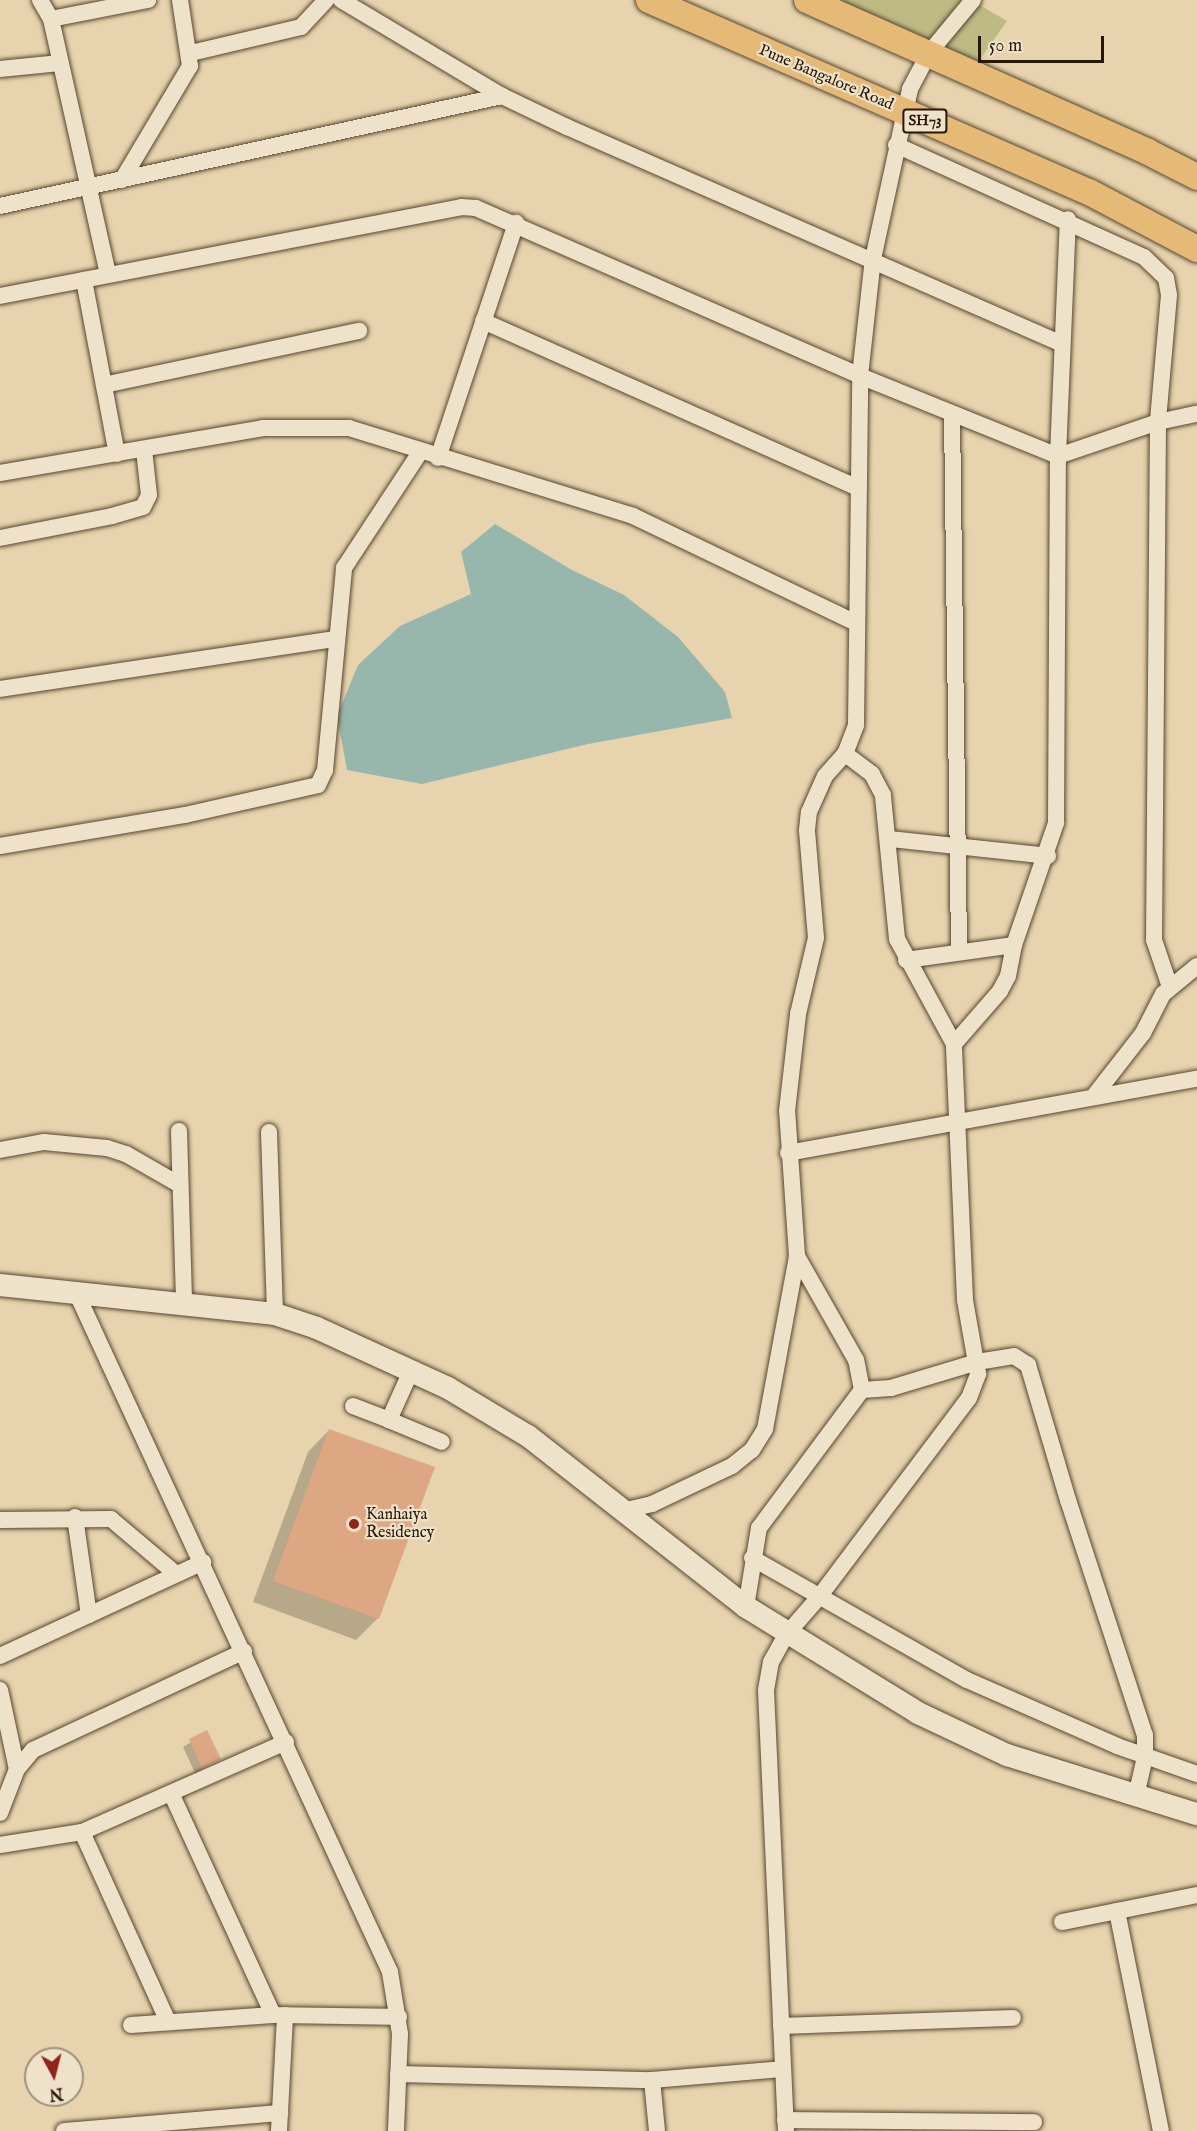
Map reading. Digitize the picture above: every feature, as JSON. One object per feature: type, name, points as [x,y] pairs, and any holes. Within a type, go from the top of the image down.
[{"type":"main road","name":"Pune Bangalore Road","points":[[649,0],[1089,192],[1197,249]]},
{"type":"main road","points":[[807,0],[1149,152],[1197,177]]},
{"type":"street","points":[[40,0],[51,19],[108,275]]},
{"type":"street","points":[[51,19],[148,0]]},
{"type":"street","points":[[122,180],[190,66],[191,53],[180,0]]},
{"type":"street","points":[[191,53],[300,27],[326,0]]},
{"type":"street","points":[[341,0],[502,96],[1062,344]]},
{"type":"street","points":[[622,1511],[652,1504],[690,1488],[732,1466],[752,1450],[765,1430],[796,1256],[787,1111],[798,1014],[816,938],[807,830],[809,812],[825,776],[845,754],[856,725],[860,376],[873,259],[903,111],[918,70],[928,53],[971,1]]},
{"type":"street","points":[[0,69],[60,63]]},
{"type":"street","points":[[0,206],[88,189],[502,96]]},
{"type":"street","points":[[896,144],[1068,219],[1144,257],[1166,278],[1169,295],[1158,422],[1154,940],[1170,987]]},
{"type":"street","points":[[0,296],[461,207],[486,210],[860,376],[1058,456],[1158,422],[1197,414]]},
{"type":"street","points":[[954,1044],[1000,991],[1008,976],[1014,945],[1047,856],[1056,823],[1058,456],[1068,219]]},
{"type":"street","points":[[438,458],[516,223]]},
{"type":"street","points":[[84,280],[117,454]]},
{"type":"street","points":[[483,321],[858,488]]},
{"type":"street","points":[[104,385],[359,331]]},
{"type":"street","points":[[952,414],[959,952]]},
{"type":"street","points":[[0,473],[263,428],[311,425],[349,428],[438,458],[633,516],[856,622]]},
{"type":"street","points":[[0,538],[112,516],[143,507],[149,495],[144,450]]},
{"type":"street","points":[[0,846],[185,815],[318,785],[325,771],[334,639],[344,568],[421,451]]},
{"type":"street","points":[[0,689],[334,639]]},
{"type":"street","points":[[845,754],[879,784],[890,839],[894,919],[906,960],[954,1044],[965,1300],[977,1362],[975,1385],[969,1398],[819,1597],[786,1635],[771,1662],[766,1690],[773,1805],[785,2126],[977,2126],[1034,2122]]},
{"type":"street","points":[[890,839],[1047,856]]},
{"type":"street","points":[[906,960],[1014,945]]},
{"type":"street","points":[[1094,1096],[1143,1033],[1170,987],[1197,966]]},
{"type":"street","points":[[788,1153],[959,1120],[1197,1079]]},
{"type":"street","points":[[179,1131],[184,1304]]},
{"type":"street","points":[[269,1132],[276,1314]]},
{"type":"street","points":[[0,1150],[44,1142],[107,1148],[126,1154],[180,1185]]},
{"type":"street","points":[[796,1256],[856,1360],[862,1390]]},
{"type":"street","points":[[0,1285],[276,1314],[317,1328],[448,1388],[528,1436],[746,1607],[786,1635],[918,1713],[1007,1755],[1197,1814]]},
{"type":"street","points":[[76,1292],[200,1555],[390,1972],[399,2017],[396,2131]]},
{"type":"street","points":[[746,1607],[752,1558],[759,1528],[766,1515],[862,1390],[891,1388],[977,1362],[1014,1356],[1022,1359],[1032,1372],[1068,1500],[1145,1735],[1145,1757],[1136,1795]]},
{"type":"street","points":[[390,1420],[411,1371]]},
{"type":"street","points":[[353,1406],[442,1442]]},
{"type":"street","points":[[0,1520],[100,1517],[118,1522],[176,1575]]},
{"type":"street","points":[[75,1518],[89,1615]]},
{"type":"street","points":[[0,1656],[176,1575],[200,1555]]},
{"type":"street","points":[[752,1558],[967,1680],[1145,1757],[1197,1774]]},
{"type":"street","points":[[0,1813],[24,1757],[44,1743],[244,1651]]},
{"type":"street","points":[[0,1690],[17,1769]]},
{"type":"street","points":[[0,1845],[82,1832],[286,1742]]},
{"type":"street","points":[[171,1793],[279,2015],[279,2131]]},
{"type":"street","points":[[82,1832],[168,2022]]},
{"type":"street","points":[[1062,1922],[1197,1895]]},
{"type":"street","points":[[1117,1911],[1161,2131]]},
{"type":"street","points":[[131,2025],[279,2015],[399,2017]]},
{"type":"street","points":[[781,2026],[1013,2018]]},
{"type":"street","points":[[398,2074],[652,2080],[783,2069]]},
{"type":"street","points":[[652,2080],[657,2131]]},
{"type":"street","points":[[64,2131],[280,2113]]},
{"type":"shaded area","points":[[830,0],[971,0],[1007,21],[971,72]]},
{"type":"water","points":[[495,524],[572,570],[624,595],[678,637],[725,692],[732,718],[588,744],[422,784],[347,770],[337,716],[358,665],[400,626],[471,594],[461,552]]},
{"type":"building","name":"Kanhaiya Residency","points":[[329,1429],[435,1467],[379,1619],[273,1581]]},
{"type":"building","points":[[207,1730],[221,1759],[202,1768],[189,1739]]},
{"type":"place","name":"Kanhaiya Residency","points":[[354,1524]]}]
